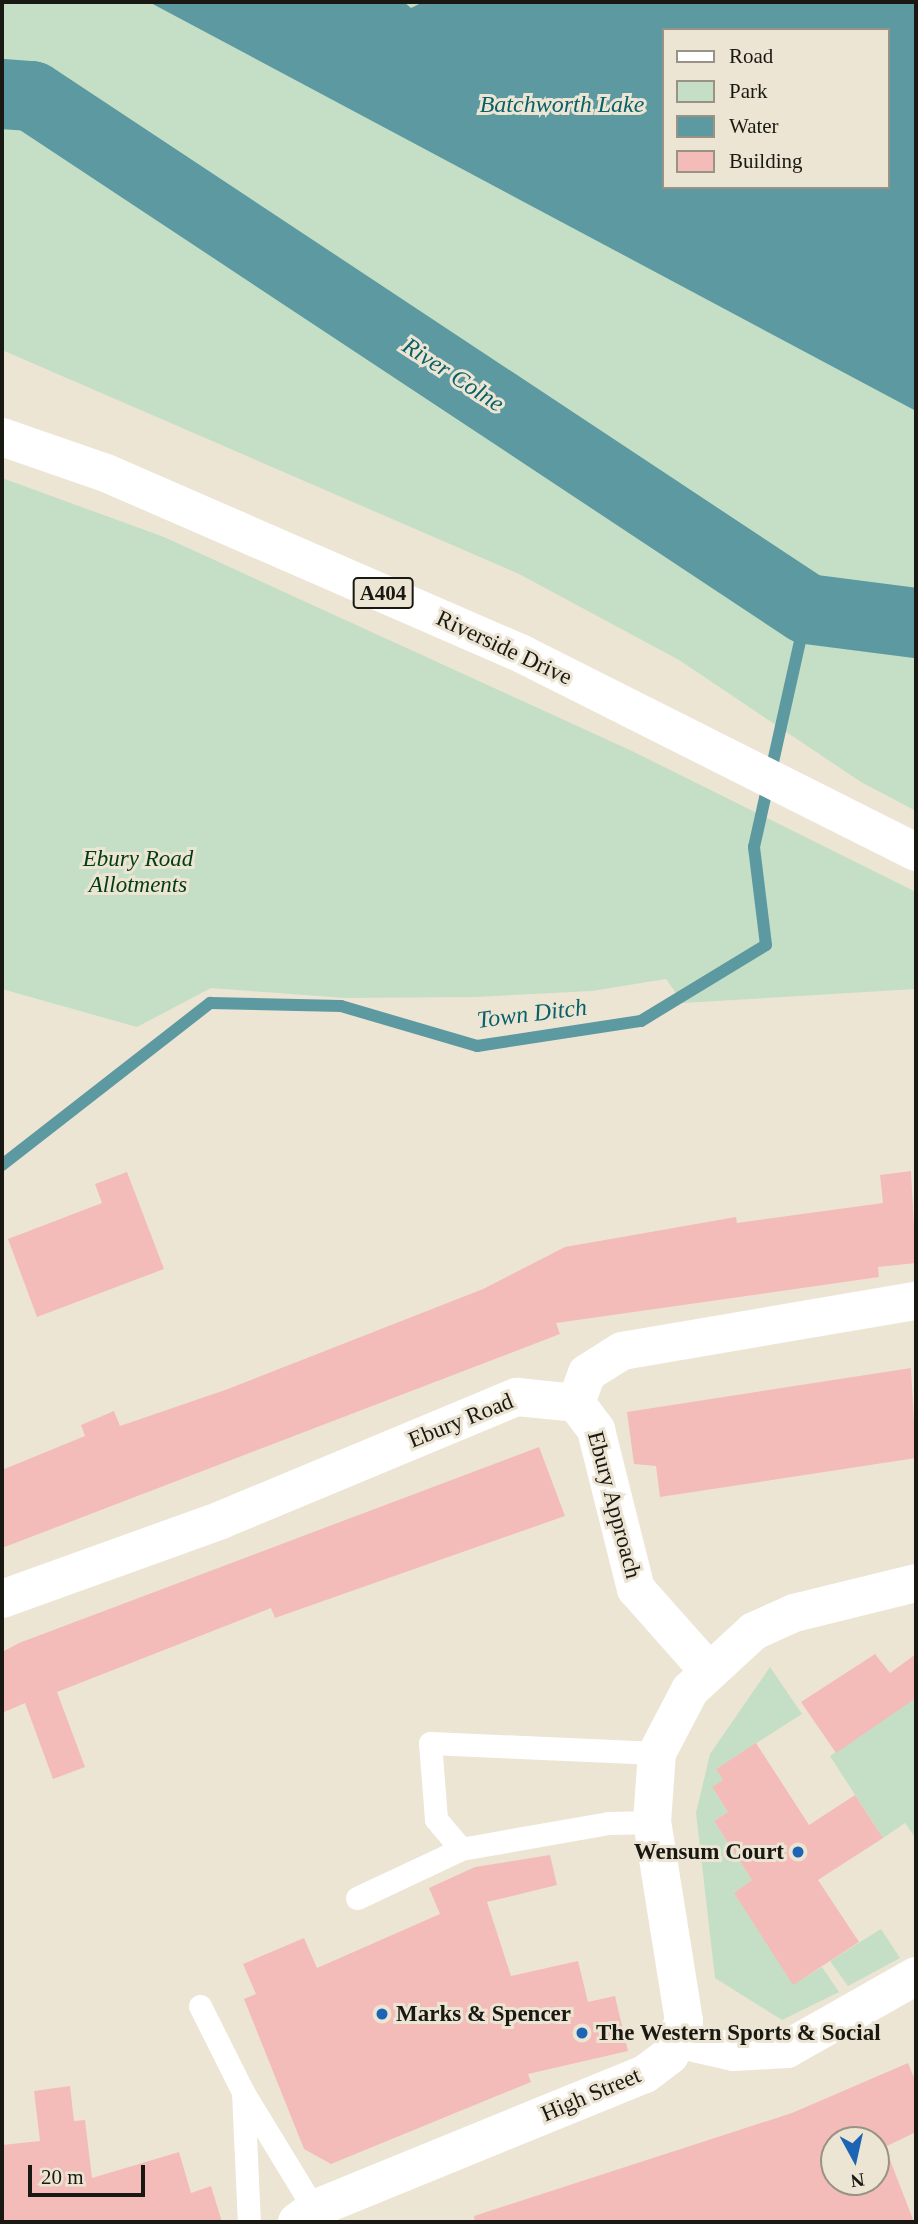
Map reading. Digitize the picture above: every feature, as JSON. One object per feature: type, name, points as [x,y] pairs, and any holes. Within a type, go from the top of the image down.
[{"type":"street","name":"Riverside Drive","points":[[2,437],[106,473],[522,654],[916,852]]},
{"type":"street","points":[[576,1403],[587,1373],[622,1351],[916,1301]]},
{"type":"street","name":"Ebury Road","points":[[2,1599],[220,1520],[517,1396],[576,1403]]},
{"type":"street","name":"Ebury Approach","points":[[576,1403],[596,1430],[636,1589],[707,1669]]},
{"type":"street","points":[[916,1583],[794,1613],[754,1631],[707,1669],[657,1753],[652,1822],[683,1997],[681,2040],[734,2052],[787,2049],[916,1976]]},
{"type":"street","name":"High Street","points":[[306,2216],[645,2074],[681,2040]]},
{"type":"lane","points":[[461,1849],[436,1819],[430,1743],[657,1753]]},
{"type":"lane","points":[[357,1898],[461,1849],[610,1823],[652,1822]]},
{"type":"lane","points":[[200,2006],[306,2216]]},
{"type":"lane","points":[[243,2092],[249,2222]]},
{"type":"green space","points":[[2,2],[916,2],[916,811],[861,782],[679,660],[519,574],[2,350]]},
{"type":"green space","name":"Ebury Road Allotments","points":[[2,478],[164,537],[632,751],[916,892],[916,989],[683,1003],[666,979],[592,991],[476,997],[344,998],[211,988],[137,1027],[2,989]]},
{"type":"green space","points":[[770,1667],[802,1714],[716,1769],[723,1780],[712,1787],[728,1812],[714,1821],[752,1880],[734,1893],[793,1984],[822,1967],[839,1992],[782,2020],[715,1978],[696,1813],[710,1754]]},
{"type":"green space","points":[[908,1680],[916,1691],[916,1839],[905,1823],[883,1838],[830,1756],[889,1716]]},
{"type":"green space","points":[[881,1929],[900,1958],[848,1986],[830,1961]]},
{"type":"water","name":"Batchworth Lake","points":[[149,2],[404,2],[411,8],[423,2],[916,2],[916,411]]},
{"type":"building","points":[[911,1171],[916,1263],[878,1267],[879,1277],[556,1323],[560,1334],[2,1548],[2,1470],[85,1436],[81,1425],[114,1411],[120,1426],[228,1389],[483,1289],[565,1247],[736,1217],[737,1223],[883,1203],[880,1175]]},
{"type":"building","points":[[127,1172],[164,1269],[37,1317],[8,1239],[102,1203],[95,1184]]},
{"type":"building","points":[[911,1368],[916,1458],[660,1497],[656,1466],[634,1464],[627,1412]]},
{"type":"building","points":[[539,1447],[565,1516],[275,1618],[271,1608],[57,1692],[85,1767],[53,1779],[25,1703],[2,1713],[2,1652],[19,1643]]},
{"type":"building","points":[[875,1654],[890,1673],[916,1654],[916,1698],[836,1753],[801,1702]]},
{"type":"building","name":"Wensum Court","points":[[756,1743],[809,1825],[855,1795],[883,1838],[818,1880],[859,1942],[793,1985],[734,1893],[752,1880],[714,1821],[728,1812],[712,1787],[723,1780],[716,1769]]},
{"type":"building","name":"Marks & Spencer","points":[[550,1855],[557,1885],[487,1902],[511,1976],[578,1961],[588,2002],[615,1996],[628,2051],[528,2074],[531,2082],[331,2164],[304,2149],[244,1999],[256,1994],[243,1964],[304,1938],[317,1968],[440,1914],[429,1888],[475,1867]]},
{"type":"building","points":[[908,2063],[916,2082],[916,2132],[890,2145],[890,2126],[820,2126],[820,2196],[890,2196],[890,2160],[914,2222],[475,2222],[474,2216],[792,2113]]},
{"type":"building","points":[[70,2086],[74,2121],[85,2120],[92,2178],[179,2152],[191,2193],[211,2186],[222,2222],[2,2222],[2,2145],[40,2141],[34,2091]]},
{"type":"waterway","name":"River Colne","points":[[2,94],[32,96],[807,609],[916,623]]},
{"type":"waterway","name":"Town Ditch","points":[[2,1165],[210,1003],[341,1006],[477,1046],[641,1021],[766,945],[754,847],[807,609]]},
{"type":"place","name":"Wensum Court","points":[[798,1852]]},
{"type":"place","name":"Marks & Spencer","points":[[382,2014]]},
{"type":"place","name":"The Western Sports & Social","points":[[582,2033]]}]
